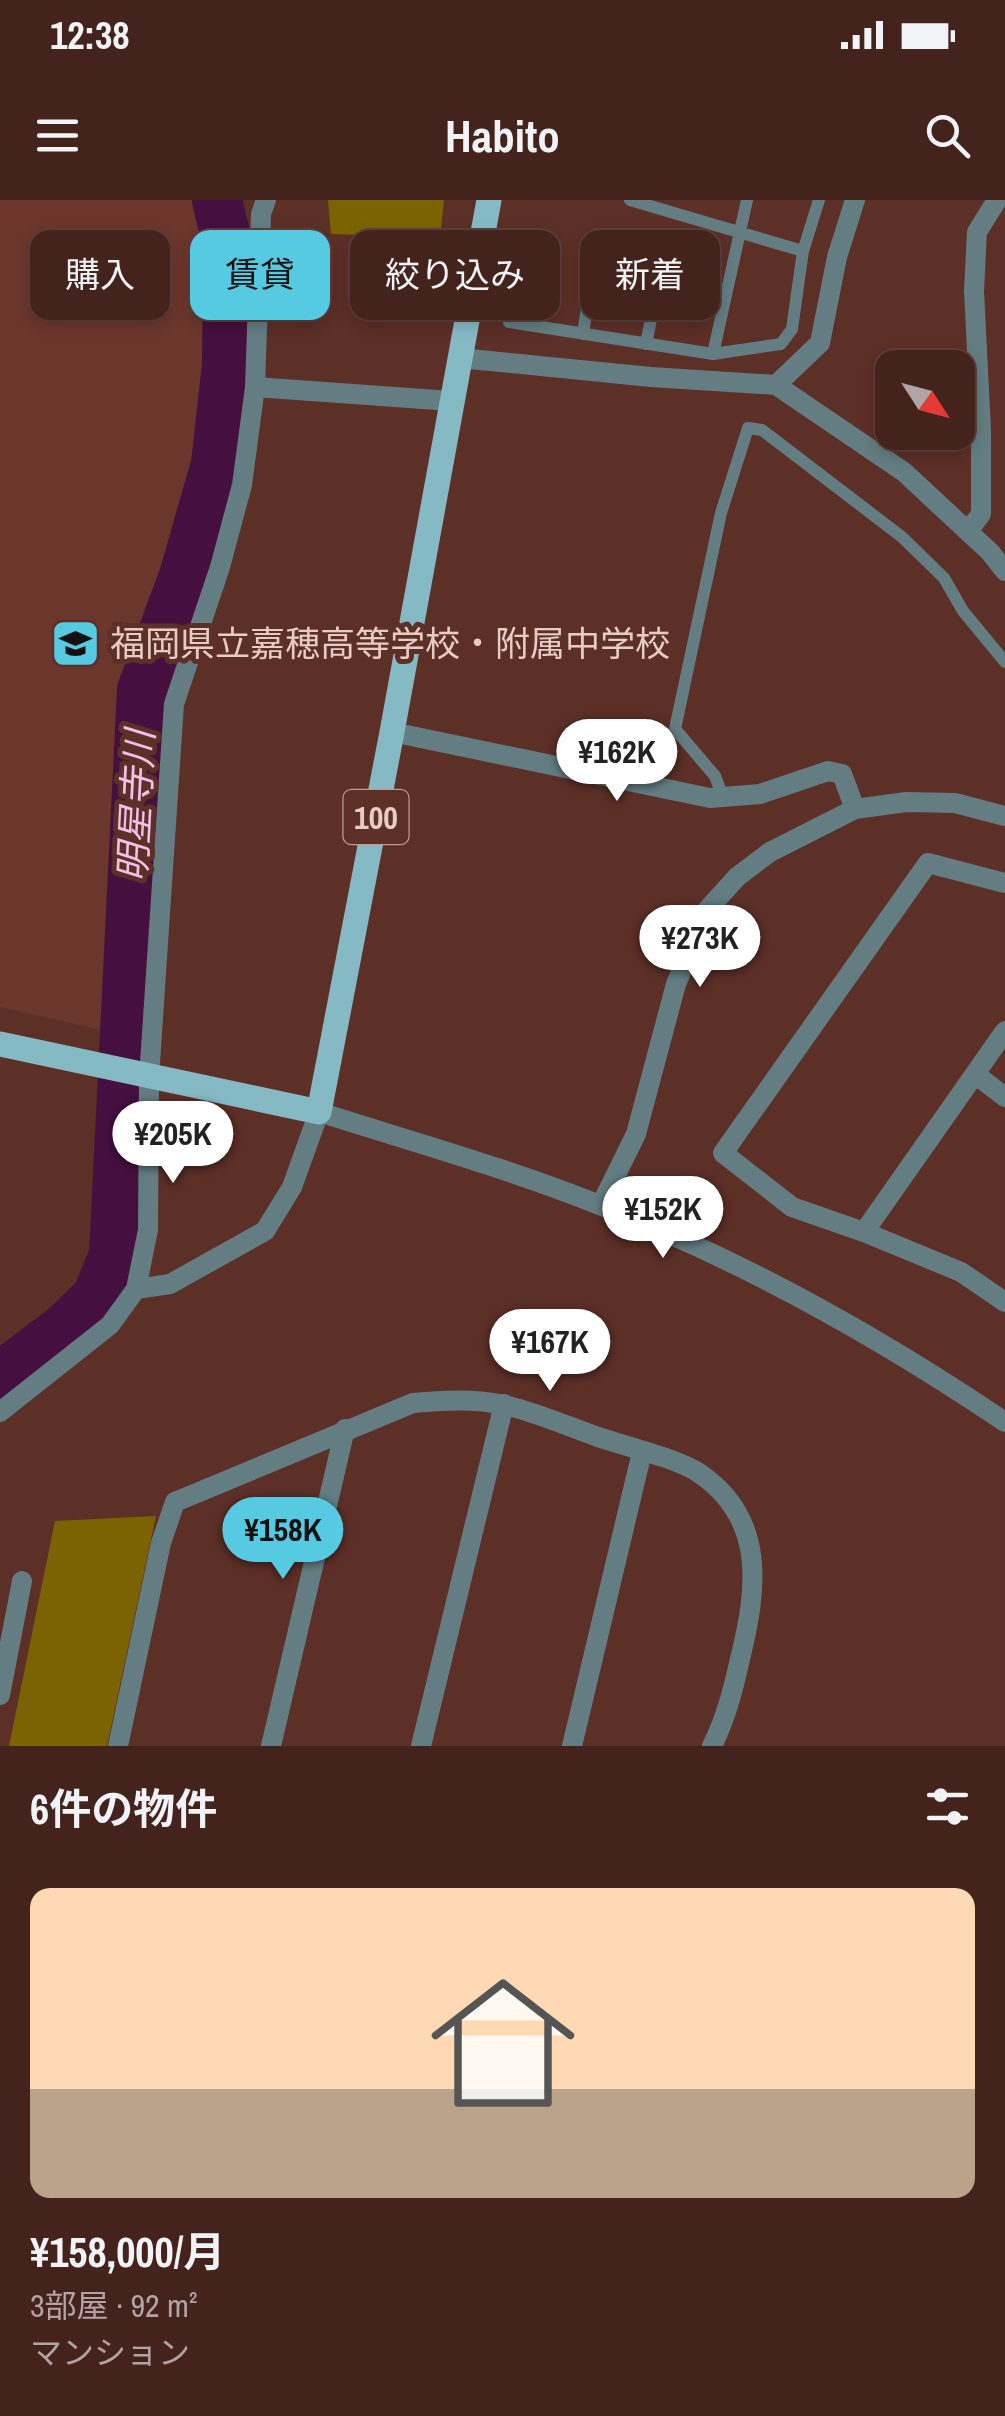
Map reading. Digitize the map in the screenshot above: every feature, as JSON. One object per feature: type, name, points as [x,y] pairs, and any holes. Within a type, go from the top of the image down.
[{"type":"main road","name":"100","points":[[318,1112],[489,200]]},
{"type":"main road","points":[[0,1044],[318,1112]]},
{"type":"street","points":[[776,385],[820,342],[837,257],[855,200]]},
{"type":"street","points":[[968,531],[981,514],[974,291],[977,232],[997,200]]},
{"type":"street","points":[[0,1412],[110,1325],[136,1288],[148,1230],[149,1078],[174,704],[220,566],[242,484],[255,387],[259,205]]},
{"type":"street","points":[[460,358],[776,385],[904,472],[968,531],[1005,572]]},
{"type":"street","points":[[255,387],[451,401]]},
{"type":"street","points":[[392,732],[710,798],[760,794],[828,771],[842,774],[855,809]]},
{"type":"street","points":[[601,1206],[636,1134],[676,984],[708,909],[737,877],[770,852],[855,809],[906,802],[955,802],[1005,816]]},
{"type":"street","points":[[1005,883],[928,863],[722,1153],[792,1207],[961,1272],[1005,1302]]},
{"type":"street","points":[[864,1232],[1005,1031]]},
{"type":"street","points":[[974,1074],[1005,1096]]},
{"type":"street","points":[[136,1288],[170,1284],[265,1232],[292,1187],[318,1112],[601,1206],[750,1272],[894,1352],[1005,1422]]},
{"type":"street","points":[[118,1746],[162,1543],[175,1502],[413,1403],[444,1400],[504,1404],[642,1452],[697,1472],[730,1500],[742,1523],[754,1566],[752,1610],[725,1721],[712,1746]]},
{"type":"street","points":[[421,1746],[504,1404]]},
{"type":"street","points":[[271,1746],[345,1429]]},
{"type":"street","points":[[572,1746],[642,1452]]},
{"type":"street","points":[[0,1695],[22,1581]]},
{"type":"lane","points":[[630,200],[803,251]]},
{"type":"lane","points":[[713,354],[747,200]]},
{"type":"lane","points":[[509,320],[713,354],[781,344],[792,329],[803,251],[820,200]]},
{"type":"lane","points":[[582,334],[584,320]]},
{"type":"lane","points":[[646,344],[651,320]]},
{"type":"lane","points":[[723,797],[715,776],[675,729],[721,513],[748,428],[762,430],[902,537],[944,578],[963,611],[1005,662]]},
{"type":"shaded area","name":"福岡県立嘉穂高等学校・附属中学校","points":[[0,200],[209,200],[218,230],[190,230],[190,320],[219,320],[215,385],[206,460],[180,557],[135,687],[115,1033],[0,1007]]},
{"type":"shaded area","points":[[328,200],[444,200],[441,230],[350,230],[350,235],[331,234]]},
{"type":"shaded area","points":[[156,1516],[107,1746],[9,1746],[55,1521]]},
{"type":"waterway","name":"明星寺川","points":[[0,1377],[65,1328],[97,1297],[114,1255],[142,690],[184,576],[216,464],[227,365],[228,247],[217,200]]},
{"type":"place","name":"福岡県立嘉穂高等学校・附属中学校","points":[[75,643]]}]
